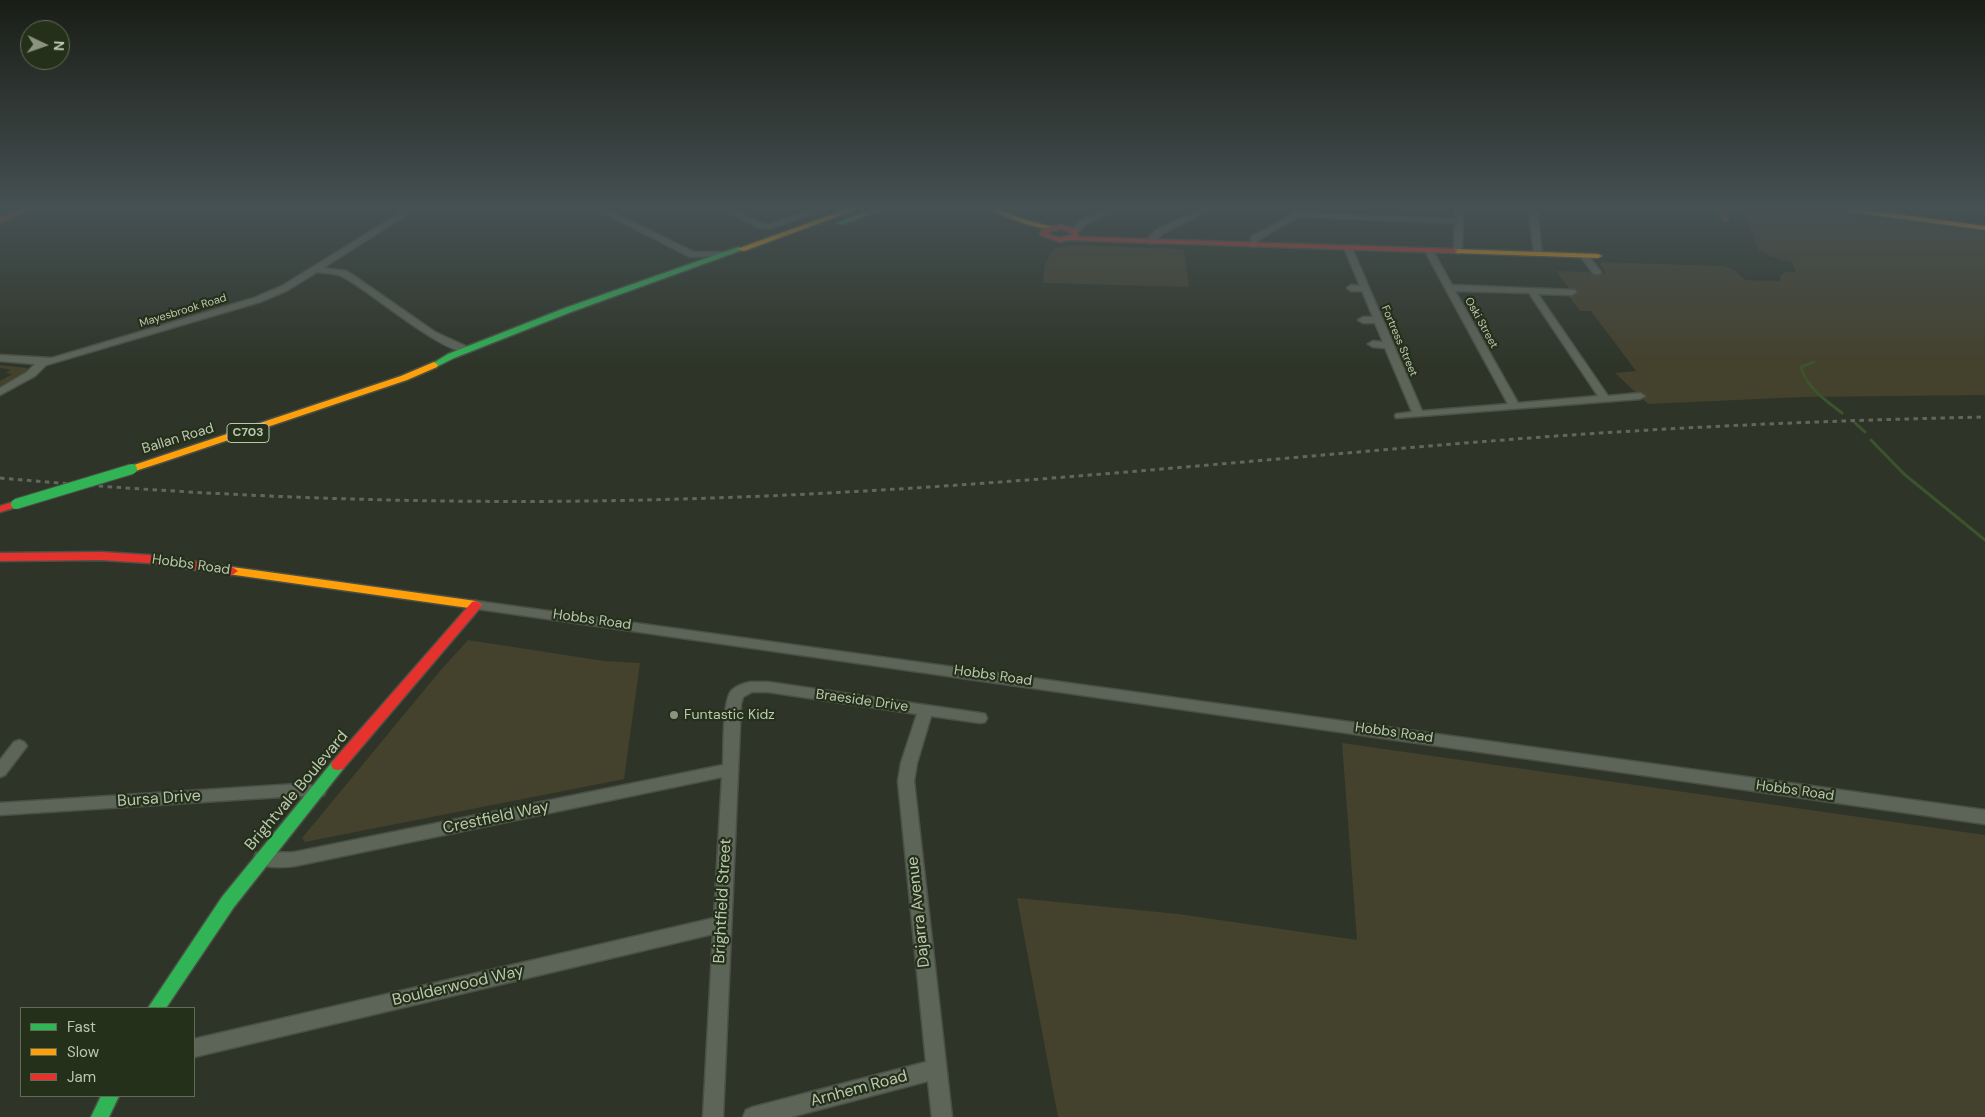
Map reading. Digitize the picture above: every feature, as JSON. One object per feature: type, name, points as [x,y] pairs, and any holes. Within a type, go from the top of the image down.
[{"type":"street","name":"Mayesbrook Road","points":[[0,358],[42,362],[72,357],[257,300],[278,292],[326,262]]},
{"type":"street","points":[[688,267],[693,262]]},
{"type":"street","name":"Ballan Road","points":[[0,509],[254,431],[363,391],[376,382],[434,359],[467,350],[701,262]]},
{"type":"street","name":"Fortress Street","points":[[1354,262],[1418,414]]},
{"type":"street","name":"Oski Street","points":[[1435,262],[1514,406]]},
{"type":"street","points":[[1589,262],[1597,272]]},
{"type":"street","points":[[315,269],[350,277],[432,334],[467,350]]},
{"type":"street","points":[[1351,288],[1365,289]]},
{"type":"street","points":[[1449,288],[1572,292]]},
{"type":"street","points":[[1532,291],[1605,399]]},
{"type":"street","points":[[1363,320],[1378,320]]},
{"type":"street","points":[[432,334],[450,356]]},
{"type":"street","points":[[1373,344],[1388,345]]},
{"type":"street","points":[[0,392],[31,374],[42,362]]},
{"type":"street","points":[[1400,416],[1640,396]]},
{"type":"street","name":"Hobbs Road","points":[[0,557],[101,556],[149,559],[1985,817]]},
{"type":"street","name":"Brightvale Boulevard","points":[[157,1007],[211,923],[262,858],[476,605]]},
{"type":"street","name":"Braeside Drive","points":[[744,689],[768,687],[980,718]]},
{"type":"street","name":"Brightfield Street","points":[[713,1117],[729,770],[734,704],[737,694],[744,689]]},
{"type":"street","name":"Dajarra Avenue","points":[[926,710],[908,763],[906,782],[942,1117]]},
{"type":"street","points":[[0,771],[20,746]]},
{"type":"street","name":"Crestfield Way","points":[[262,858],[280,861],[295,859],[729,770]]},
{"type":"street","name":"Bursa Drive","points":[[0,809],[305,789],[318,791]]},
{"type":"street","name":"Boulderwood Way","points":[[195,1048],[722,924]]},
{"type":"street","name":"Arnhem Road","points":[[753,1117],[936,1069]]},
{"type":"street","points":[[100,1117],[110,1097]]},
{"type":"shaded area","points":[[1186,262],[1189,287],[1043,283],[1045,263]]},
{"type":"shaded area","points":[[1606,262],[1724,266],[1733,269],[1745,280],[1780,281],[1780,276],[1785,272],[1796,272],[1792,262],[1985,262],[1985,395],[1802,397],[1648,404],[1615,373],[1636,371],[1591,311],[1580,311],[1569,296],[1575,296],[1556,271],[1606,273],[1600,264]]},
{"type":"shaded area","points":[[0,365],[27,368],[27,371],[0,386],[0,381],[12,374],[5,373],[11,370],[0,368]]},
{"type":"shaded area","points":[[468,640],[604,661],[640,663],[624,779],[305,842],[302,838],[440,671]]},
{"type":"shaded area","points":[[1342,743],[1985,835],[1985,1117],[1058,1117],[1017,898],[1178,914],[1357,940]]},
{"type":"waterway","points":[[1814,362],[1801,367],[1804,374],[1817,393],[1842,413]]},
{"type":"waterway","points":[[1855,423],[1865,432]]},
{"type":"waterway","points":[[1871,440],[1904,474],[1985,540]]},
{"type":"railway","points":[[0,478],[185,492],[369,500],[646,500],[841,492],[1045,479],[1610,432],[1770,424],[1985,417]]},
{"type":"traffic: fast","points":[[434,365],[451,356],[568,310],[704,262]]},
{"type":"traffic: fast","points":[[16,504],[132,469]]},
{"type":"traffic: fast","points":[[157,1007],[228,902],[338,765]]},
{"type":"traffic: fast","points":[[100,1117],[110,1097]]},
{"type":"traffic: slow","points":[[132,469],[215,443],[404,378],[434,365]]},
{"type":"traffic: slow","points":[[232,571],[476,605]]},
{"type":"traffic: jam","points":[[0,509],[16,504]]},
{"type":"traffic: jam","points":[[0,557],[101,556],[149,559],[232,571]]},
{"type":"traffic: jam","points":[[338,765],[476,605]]},
{"type":"place","name":"Funtastic Kidz","points":[[674,715]]}]
